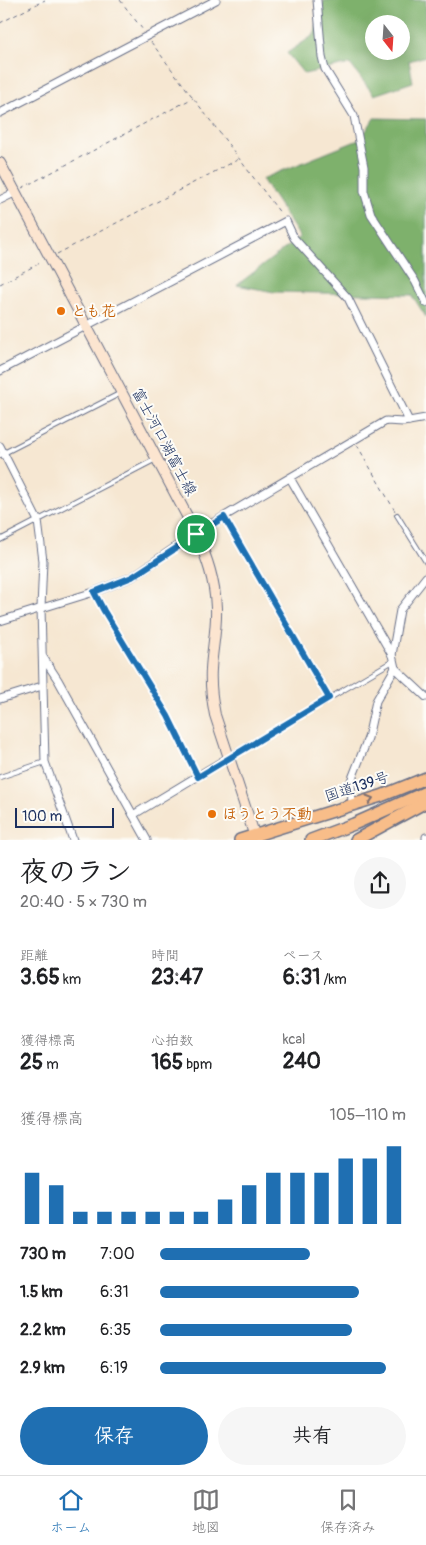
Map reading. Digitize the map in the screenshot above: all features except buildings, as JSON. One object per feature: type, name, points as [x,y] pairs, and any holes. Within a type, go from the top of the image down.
[{"type":"highway","name":"国道139号","points":[[240,840],[256,838],[381,796],[426,778]]},
{"type":"highway","name":"国道139号","points":[[311,840],[354,824],[426,792]]},
{"type":"highway","points":[[360,839],[426,802]]},
{"type":"main road","name":"富士河口湖富士線","points":[[0,162],[196,534],[211,572],[215,591],[216,628],[211,669],[215,715],[256,838]]},
{"type":"street","points":[[0,113],[216,0]]},
{"type":"street","points":[[317,0],[322,57],[325,69],[354,116],[364,167],[364,191],[371,214],[415,281],[426,303]]},
{"type":"street","points":[[0,200],[16,192]]},
{"type":"street","points":[[0,371],[286,221],[294,238],[348,298],[409,421]]},
{"type":"street","points":[[0,621],[94,592],[132,577],[196,534],[386,421],[409,421],[426,418]]},
{"type":"street","points":[[0,446],[2,454],[38,521],[43,561],[40,608],[45,762],[73,840]]},
{"type":"street","points":[[290,478],[394,661],[426,697]]},
{"type":"street","points":[[352,805],[351,782],[368,738],[376,701],[394,661],[400,610],[426,577]]},
{"type":"street","points":[[43,657],[58,680],[147,840]]},
{"type":"street","points":[[0,698],[42,686]]},
{"type":"street","points":[[133,815],[229,757]]},
{"type":"lane","points":[[2,454],[121,393]]},
{"type":"lane","points":[[0,540],[156,459]]},
{"type":"lane","points":[[397,515],[426,562]]},
{"type":"lane","points":[[224,517],[329,698]]},
{"type":"lane","points":[[229,757],[394,661]]},
{"type":"lane","points":[[0,777],[45,762]]},
{"type":"path","points":[[0,23],[45,0]]},
{"type":"path","points":[[120,0],[286,221]]},
{"type":"path","points":[[16,192],[194,97]]},
{"type":"path","points":[[0,284],[240,159]]},
{"type":"path","points":[[354,440],[397,515]]},
{"type":"path","points":[[94,592],[168,716],[198,777]]},
{"type":"green space","points":[[324,0],[426,0],[426,56],[409,61],[413,82],[374,95],[350,64],[304,74],[287,53],[314,35]]},
{"type":"green space","points":[[374,118],[426,119],[426,317],[412,295],[274,292],[237,285],[300,237],[262,179],[361,139]]},
{"type":"place","name":"とも花","points":[[61,311]]},
{"type":"place","name":"ほうとう不動","points":[[212,814]]},
{"type":"route","points":[[224,517],[329,698],[198,777],[158,698],[94,592],[132,577],[196,534],[224,517]]}]
